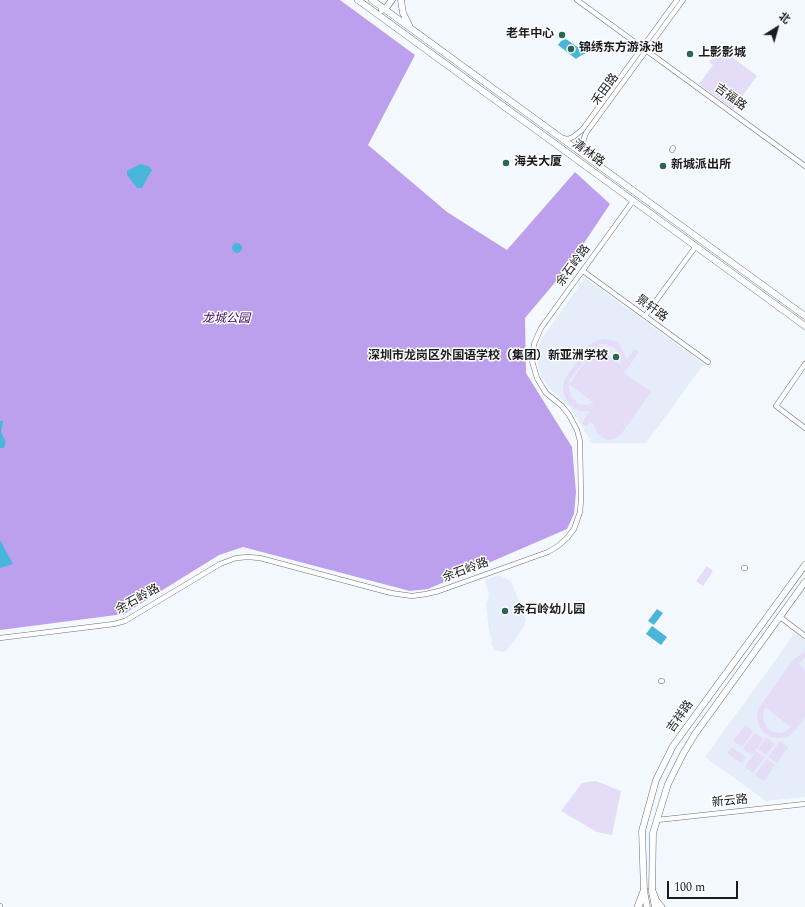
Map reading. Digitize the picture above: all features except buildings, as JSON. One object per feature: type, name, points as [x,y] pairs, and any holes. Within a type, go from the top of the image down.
[{"type":"main road","name":"清林路","points":[[358,0],[805,326]]},
{"type":"main road","points":[[374,1],[375,13],[385,10],[392,0]]},
{"type":"main road","points":[[401,0],[403,13],[407,22],[414,30]]},
{"type":"main road","name":"清林路","points":[[374,1],[805,316]]},
{"type":"main road","name":"吉祥路","points":[[646,907],[642,831],[656,780],[673,746],[805,565]]},
{"type":"main road","name":"吉祥路","points":[[655,907],[652,891],[653,834],[668,784],[683,754],[703,724],[805,582]]},
{"type":"main road","points":[[638,907],[644,891]]},
{"type":"main road","points":[[652,891],[656,901],[661,907]]},
{"type":"street","name":"吉福路","points":[[577,0],[805,166]]},
{"type":"street","name":"禾田路","points":[[585,155],[582,150],[582,144],[586,133],[645,49],[677,0]]},
{"type":"street","name":"禾田路","points":[[562,138],[568,139],[573,137],[582,130],[683,0]]},
{"type":"street","name":"余石岭路","points":[[0,638],[114,624],[125,621],[220,564],[236,558],[260,558],[391,593],[412,596],[439,591],[553,549],[570,533],[580,512],[580,441],[577,430],[569,415],[562,406],[546,393],[536,378],[533,367],[533,350],[536,338],[541,328],[633,201]]},
{"type":"street","points":[[645,316],[696,246]]},
{"type":"street","name":"景轩路","points":[[583,271],[708,362]]},
{"type":"street","points":[[805,364],[776,406],[805,428]]},
{"type":"street","points":[[780,617],[805,636]]},
{"type":"street","name":"新云路","points":[[657,820],[805,804]]},
{"type":"shaded area","points":[[720,48],[757,76],[733,109],[699,84],[713,65],[709,62]]},
{"type":"shaded area","name":"深圳市龙岗区外国语学校（集团）新亚洲学校","points":[[585,278],[704,364],[646,443],[592,443],[570,407],[550,389],[541,376],[537,361],[539,345],[542,338]]},
{"type":"shaded area","points":[[604,339],[615,341],[620,345],[627,359],[635,349],[639,352],[624,373],[651,392],[621,434],[615,439],[608,440],[601,437],[596,431],[594,424],[590,422],[586,427],[582,423],[590,411],[579,411],[570,405],[564,395],[564,380],[589,345],[593,342]],"holes":[[[606,344],[616,349],[621,357],[621,365],[596,346]],[[595,347],[569,383],[570,379]],[[569,384],[594,403],[587,405],[578,404],[571,396]]]},
{"type":"shaded area","points":[[707,566],[713,571],[703,586],[696,581]]},
{"type":"shaded area","name":"余石岭幼儿园","points":[[499,575],[511,581],[526,620],[523,628],[506,651],[502,652],[495,650],[491,643],[492,640],[489,632],[486,604],[489,595],[485,580]]},
{"type":"shaded area","points":[[795,633],[805,640],[805,797],[766,801],[705,757]]},
{"type":"shaded area","points":[[805,652],[805,658],[798,664],[805,669],[805,717],[789,736],[780,738],[771,737],[764,733],[759,726],[757,717],[759,708],[793,660]],"holes":[[[766,708],[791,727],[780,733],[773,732],[768,729],[763,720],[763,714]]]},
{"type":"shaded area","points":[[745,725],[753,731],[742,747],[733,741]]},
{"type":"shaded area","points":[[755,733],[764,739],[752,755],[743,749]]},
{"type":"shaded area","points":[[766,738],[775,744],[766,755],[758,749]]},
{"type":"shaded area","points":[[780,741],[788,747],[777,763],[768,757]]},
{"type":"shaded area","points":[[732,747],[746,757],[741,763],[727,753]]},
{"type":"shaded area","points":[[756,751],[765,757],[753,773],[745,767]]},
{"type":"shaded area","points":[[767,759],[775,765],[764,781],[755,775]]},
{"type":"shaded area","points":[[596,781],[621,791],[612,835],[597,832],[561,811],[582,783]]},
{"type":"green space","name":"龙城公园","points":[[0,0],[340,0],[415,55],[368,145],[447,212],[507,250],[575,172],[610,204],[568,267],[525,318],[526,373],[572,447],[576,492],[574,514],[567,529],[428,589],[410,591],[243,547],[219,555],[124,614],[0,630]]},
{"type":"water","name":"锦绣东方游泳池","points":[[566,39],[586,53],[576,59],[558,45],[561,41]]},
{"type":"water","points":[[140,164],[148,166],[152,170],[142,188],[137,188],[127,175],[127,171]]},
{"type":"water","points":[[235,243],[239,243],[241,244],[241,252],[235,253],[232,250],[232,246]]},
{"type":"water","points":[[0,421],[3,421],[1,432],[6,442],[4,448],[0,448]]},
{"type":"water","points":[[0,540],[13,564],[0,568]]},
{"type":"water","points":[[657,609],[663,613],[654,625],[648,621]]},
{"type":"water","points":[[652,626],[667,637],[661,645],[646,634]]},
{"type":"place","name":"老年中心","points":[[562,35]]},
{"type":"place","name":"锦绣东方游泳池","points":[[571,49]]},
{"type":"place","name":"上影影城","points":[[690,54]]},
{"type":"place","name":"海关大厦","points":[[506,163]]},
{"type":"place","name":"新城派出所","points":[[663,166]]},
{"type":"place","name":"深圳市龙岗区外国语学校（集团）新亚洲学校","points":[[616,357]]},
{"type":"place","name":"余石岭幼儿园","points":[[505,611]]}]
